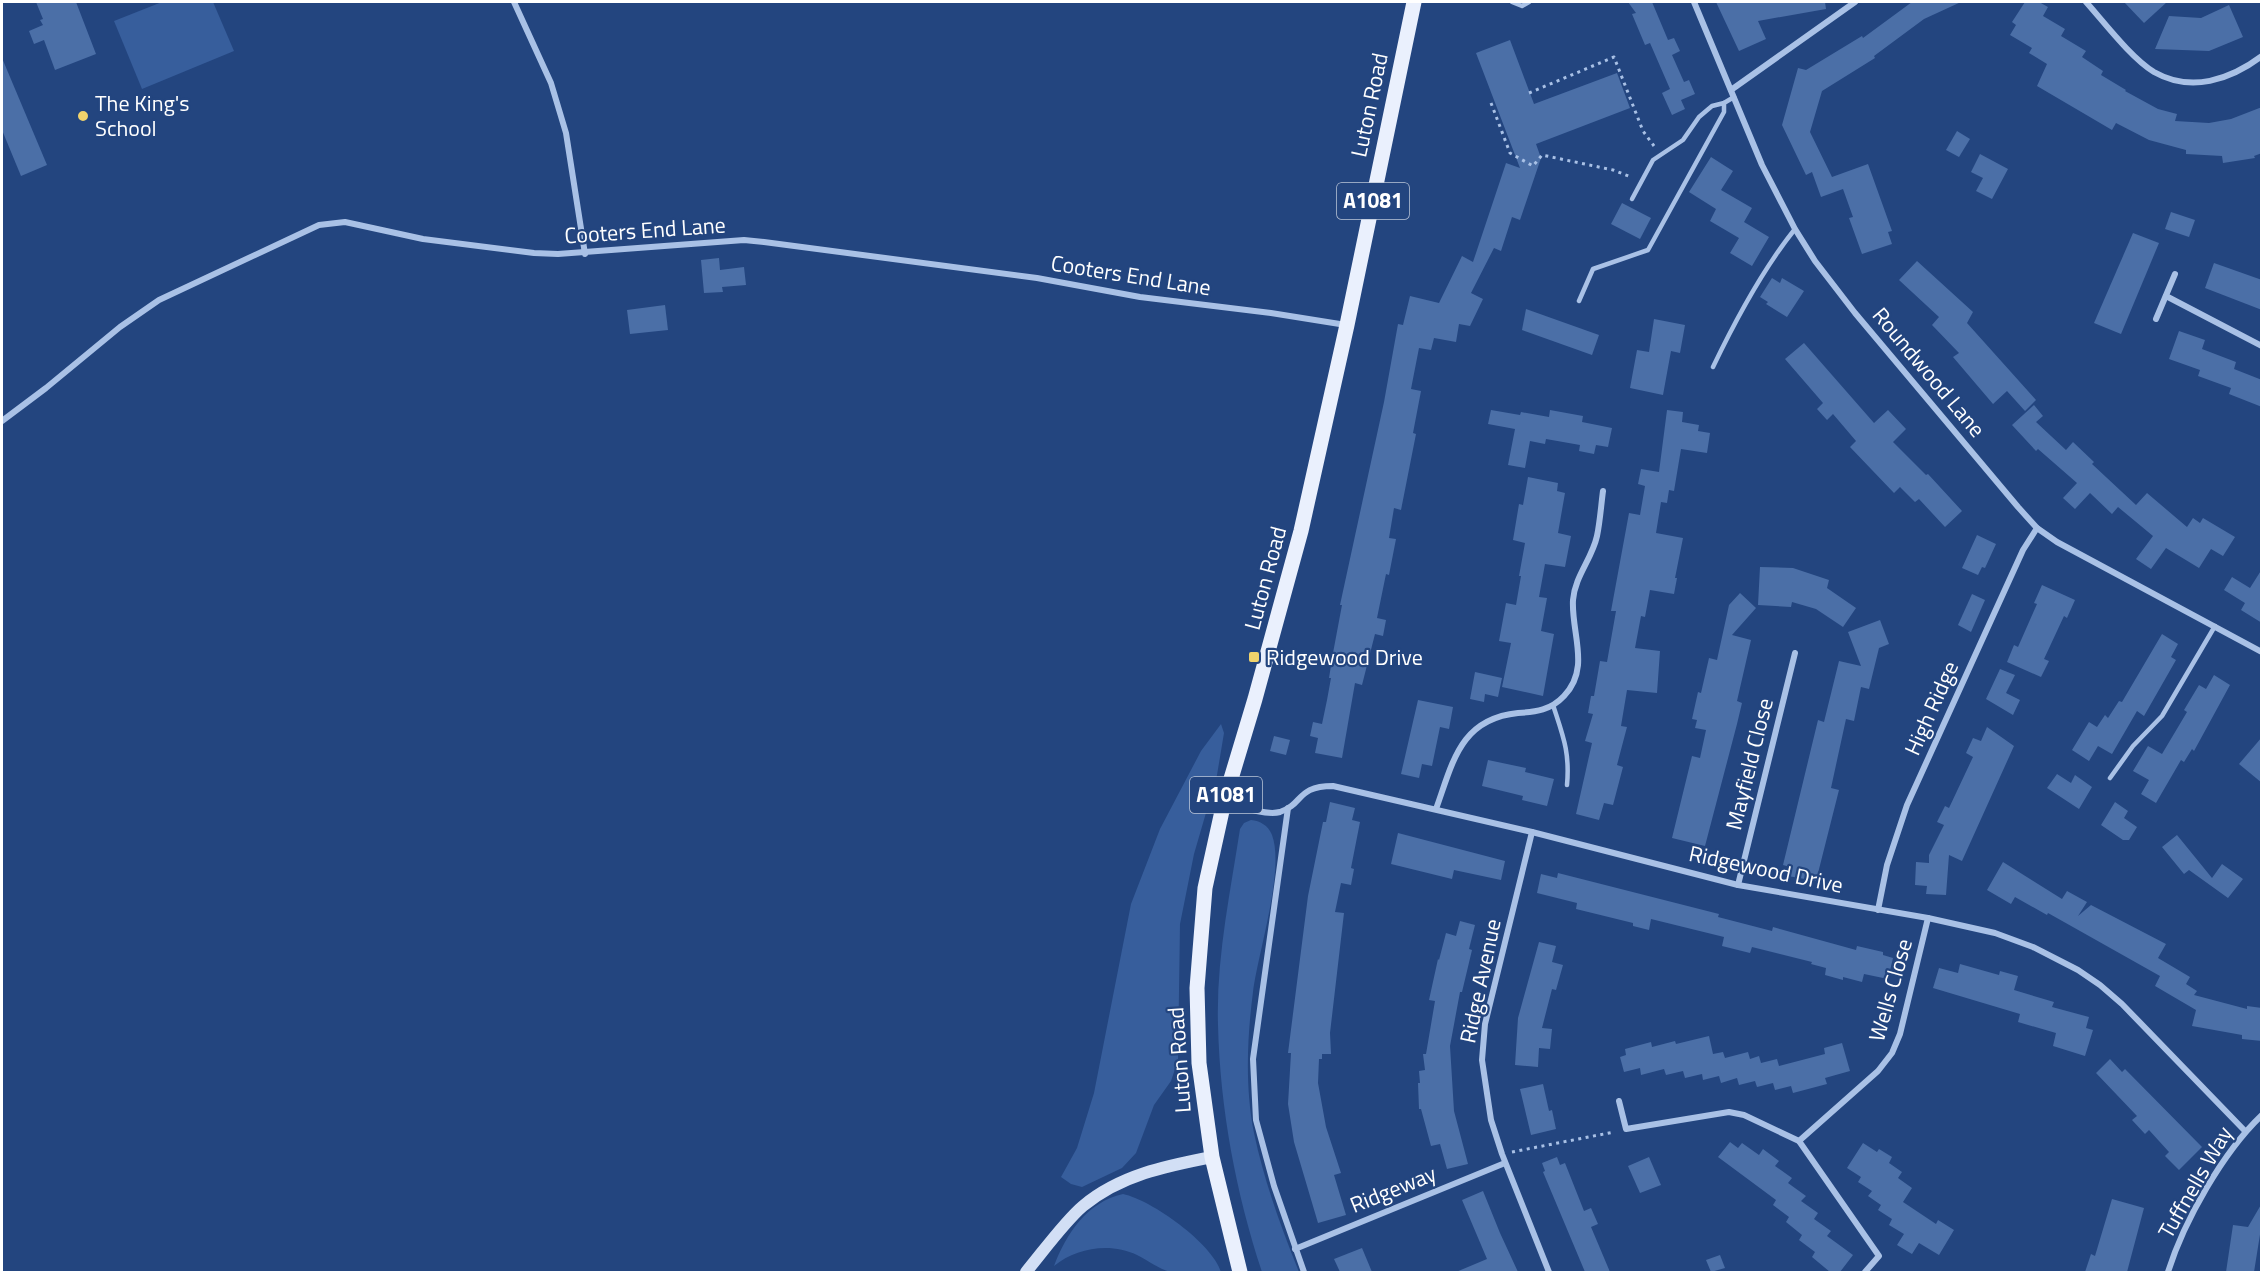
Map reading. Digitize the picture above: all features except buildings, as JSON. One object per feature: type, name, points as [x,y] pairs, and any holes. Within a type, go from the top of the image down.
[{"type":"main road","name":"Luton Road","points":[[1240,1272],[1212,1157],[1199,1063],[1197,988],[1205,888],[1224,802],[1301,531],[1347,326],[1413,2]]},
{"type":"street","points":[[514,2],[551,83],[566,133],[585,254]]},
{"type":"street","name":"Roundwood Lane","points":[[1694,2],[1762,165],[1795,229],[1815,261],[1855,313],[2037,528],[2057,542],[2262,652]]},
{"type":"street","points":[[1731,90],[1855,2]]},
{"type":"street","points":[[2086,2],[2140,61],[2169,78],[2188,83],[2208,83],[2228,77],[2262,56]]},
{"type":"street","name":"Cooters End Lane","points":[[2,421],[111,334],[159,300],[319,225],[345,222],[423,239],[534,253],[585,254],[744,240],[764,242],[1037,278],[1140,297],[1270,313],[1347,326]]},
{"type":"street","points":[[2156,319],[2175,274]]},
{"type":"street","points":[[2166,296],[2262,346]]},
{"type":"street","points":[[1436,809],[1459,748],[1478,726],[1506,714],[1541,711],[1553,705],[1564,697],[1578,672],[1579,654],[1573,616],[1573,599],[1581,572],[1597,538],[1603,491]]},
{"type":"street","name":"High Ridge","points":[[1878,910],[1887,866],[1906,805],[2023,550],[2037,528]]},
{"type":"street","name":"Mayfield Close","points":[[1738,885],[1795,653]]},
{"type":"street","name":"Ridgewood Drive","points":[[1288,808],[1310,788],[1333,786],[1533,832],[1738,885],[1928,918],[2004,937],[2058,959],[2085,975],[2122,1004],[2245,1131]]},
{"type":"street","points":[[1224,802],[1272,813],[1288,808],[1253,1059],[1256,1120],[1274,1186],[1304,1272]]},
{"type":"street","name":"Ridge Avenue","points":[[1533,832],[1485,1024],[1482,1060],[1491,1120],[1505,1163],[1549,1272]]},
{"type":"street","name":"Wells Close","points":[[1799,1141],[1878,1071],[1892,1053],[1900,1034],[1928,918]]},
{"type":"street","points":[[1618,1101],[1626,1129],[1729,1112],[1744,1115],[1799,1141],[1879,1256],[1865,1272]]},
{"type":"street","name":"Tuffnells Way","points":[[2168,1272],[2177,1245],[2202,1198],[2245,1131],[2262,1115]]},
{"type":"street","points":[[1026,1272],[1082,1206],[1107,1190],[1132,1176],[1212,1157]]},
{"type":"street","name":"Ridgeway","points":[[1295,1249],[1505,1163]]},
{"type":"lane","points":[[1512,2],[1522,6],[1529,2]]},
{"type":"lane","points":[[1632,199],[1653,160],[1683,140],[1699,117],[1712,106],[1734,97]]},
{"type":"lane","points":[[1579,302],[1593,268],[1648,250],[1724,112],[1724,103]]},
{"type":"lane","points":[[1713,367],[1732,328],[1781,247],[1795,229]]},
{"type":"lane","points":[[2110,778],[2133,746],[2162,716],[2215,626]]},
{"type":"lane","points":[[1553,705],[1567,746],[1569,766],[1567,785]]},
{"type":"path","points":[[1529,93],[1614,57],[1643,131],[1661,154]]},
{"type":"path","points":[[1491,103],[1510,153],[1533,166],[1542,156],[1613,170],[1641,181]]},
{"type":"path","points":[[1502,1154],[1626,1129]]},
{"type":"shaded area","points":[[162,2],[213,2],[234,51],[142,89],[114,21]]},
{"type":"shaded area","points":[[1221,724],[1224,733],[1217,775],[1194,854],[1180,924],[1178,1060],[1171,1081],[1154,1105],[1136,1153],[1122,1168],[1082,1187],[1071,1184],[1061,1177],[1077,1148],[1094,1093],[1131,904],[1160,829],[1201,751]]},
{"type":"shaded area","points":[[1251,820],[1263,824],[1272,835],[1275,868],[1251,1009],[1248,1045],[1249,1098],[1254,1133],[1263,1169],[1279,1221],[1299,1272],[1262,1272],[1237,1181],[1222,1088],[1218,1025],[1221,952],[1240,829],[1244,823]]},
{"type":"shaded area","points":[[1123,1194],[1149,1205],[1180,1225],[1206,1249],[1216,1261],[1221,1272],[1170,1272],[1127,1251],[1105,1248],[1083,1251],[1054,1266],[1065,1242],[1080,1221],[1099,1204]]},
{"type":"place","name":"The King's School","points":[[83,116]]},
{"type":"place","name":"Ridgewood Drive","points":[[1254,657]]}]
